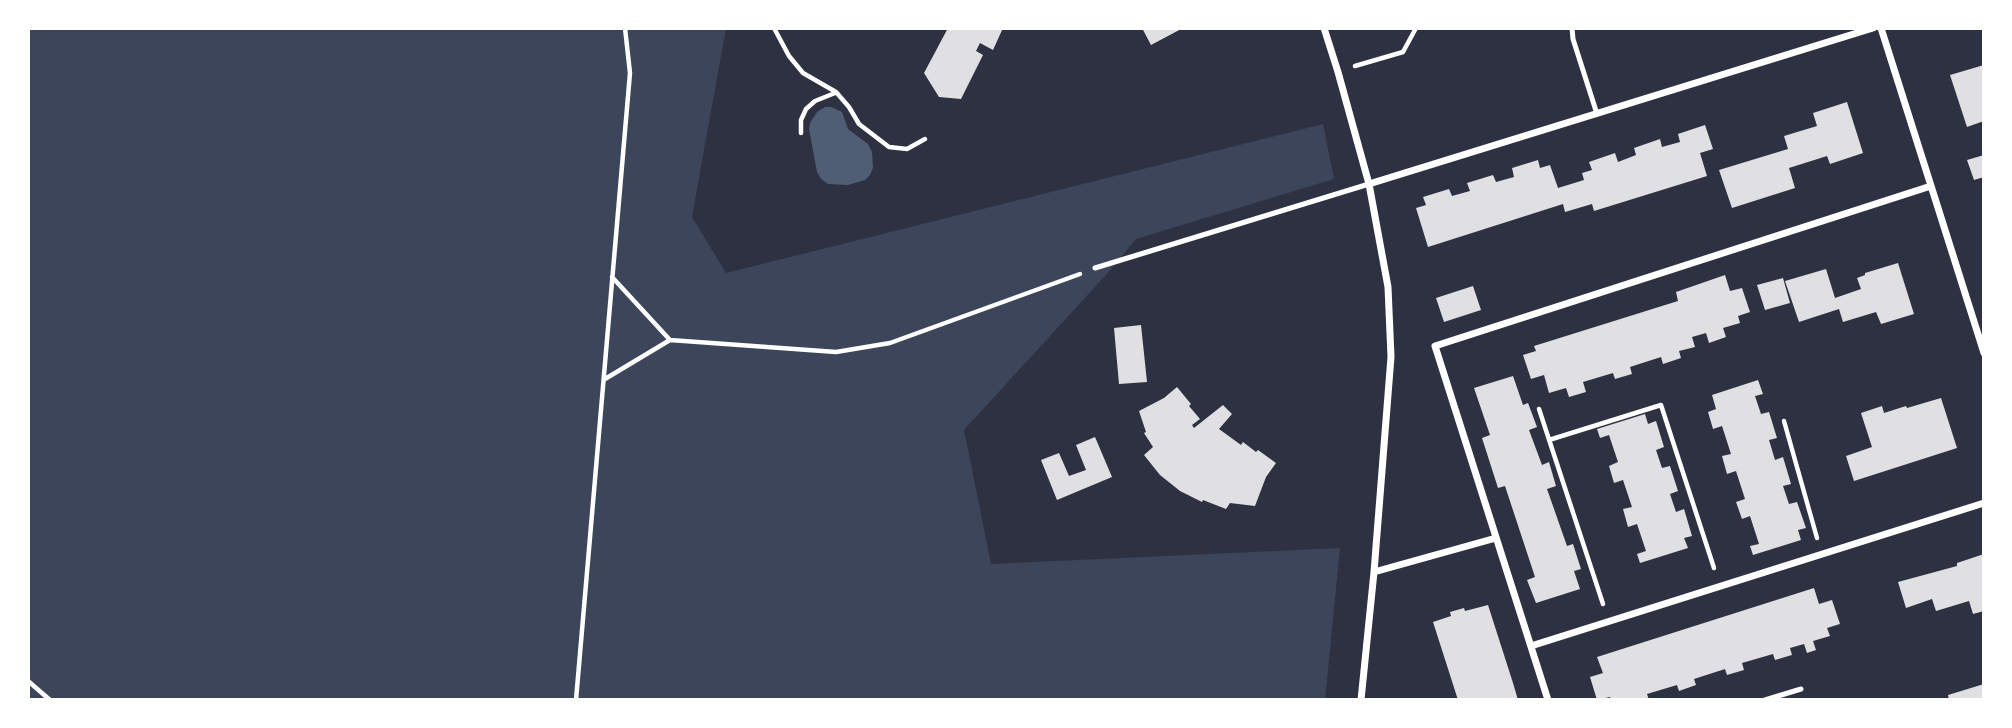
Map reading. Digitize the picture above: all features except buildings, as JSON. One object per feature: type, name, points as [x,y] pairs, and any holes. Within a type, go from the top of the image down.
[{"type":"street","points":[[1324,28],[1369,184],[1388,287],[1391,357],[1361,700]]},
{"type":"street","points":[[1369,184],[1873,28]]},
{"type":"street","points":[[1881,28],[1984,353]]},
{"type":"street","points":[[1548,700],[1435,346],[1931,187]]},
{"type":"street","points":[[1531,646],[1984,503]]},
{"type":"street","points":[[1374,572],[1496,538]]},
{"type":"lane","points":[[1572,28],[1573,39],[1597,114]]},
{"type":"lane","points":[[1095,268],[1369,184]]},
{"type":"lane","points":[[1765,700],[1801,689]]},
{"type":"path","points":[[576,700],[630,73],[625,28]]},
{"type":"path","points":[[774,28],[789,56],[803,73],[836,92],[859,124],[889,147],[907,149],[925,139]]},
{"type":"path","points":[[1338,72],[1403,52],[1416,28]]},
{"type":"path","points":[[801,133],[801,120],[806,110],[815,101],[836,92]]},
{"type":"path","points":[[604,380],[670,341],[836,352],[877,345],[1095,268]]},
{"type":"path","points":[[612,277],[670,341]]},
{"type":"path","points":[[1549,440],[1661,405],[1720,586]]},
{"type":"path","points":[[1539,409],[1609,621]]},
{"type":"path","points":[[1784,421],[1822,554]]},
{"type":"path","points":[[28,681],[50,700]]},
{"type":"shaded area","points":[[28,28],[726,28],[692,217],[726,273],[1323,124],[1334,179],[1136,239],[964,430],[991,564],[1340,548],[1325,700],[28,700]]},
{"type":"shaded area","points":[[825,107],[842,112],[848,129],[868,144],[872,152],[873,168],[865,180],[848,185],[828,184],[817,172],[809,129],[817,112]]}]
